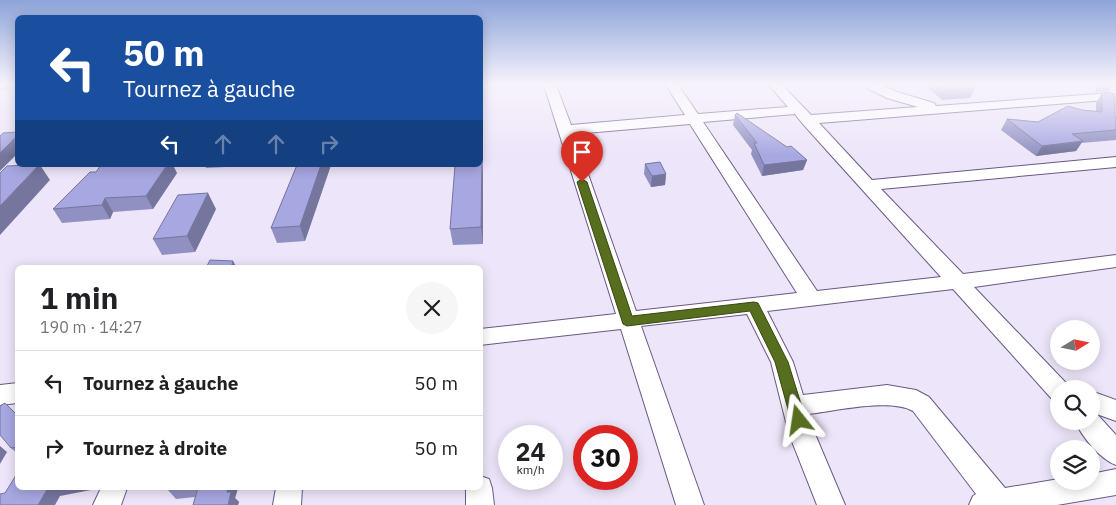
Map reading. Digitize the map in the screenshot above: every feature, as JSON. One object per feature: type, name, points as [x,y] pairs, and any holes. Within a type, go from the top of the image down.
[{"type":"street","points":[[558,109],[627,321],[690,505]]},
{"type":"street","points":[[687,109],[812,300]]},
{"type":"street","points":[[797,109],[1050,380]]},
{"type":"street","points":[[565,130],[694,119],[947,109]]},
{"type":"street","points":[[868,185],[1116,162]]},
{"type":"street","points":[[483,337],[812,300],[1116,261]]},
{"type":"street","points":[[754,306],[782,362],[802,434],[831,505]]},
{"type":"street","points":[[0,395],[15,393]]},
{"type":"street","points":[[795,406],[887,395],[908,397],[921,404],[991,504],[1116,482]]},
{"type":"street","points":[[1100,405],[1116,411]]},
{"type":"street","points":[[1095,430],[1116,453]]},
{"type":"street","points":[[107,505],[113,490]]},
{"type":"street","points":[[287,505],[290,490]]},
{"type":"street","points":[[478,490],[480,505]]},
{"type":"building","points":[[1063,109],[1102,112],[1102,109],[1115,109],[1116,130],[1072,134],[1083,141],[1042,146],[1007,119],[1038,122]]},
{"type":"building","points":[[737,113],[787,147],[791,146],[807,160],[764,165],[754,143],[757,143],[735,115]]},
{"type":"building","points":[[15,132],[15,138],[0,153],[0,136],[3,133]]},
{"type":"building","points":[[660,162],[666,174],[652,176],[645,164]]},
{"type":"building","points":[[7,166],[37,167],[0,206],[0,173]]},
{"type":"building","points":[[100,167],[166,167],[146,196],[105,198],[102,205],[53,209],[90,172],[96,172]]},
{"type":"building","points":[[296,167],[320,167],[300,226],[271,228]]},
{"type":"building","points":[[455,167],[482,167],[481,227],[450,229]]},
{"type":"building","points":[[208,193],[187,236],[153,239],[178,195]]},
{"type":"building","points":[[210,260],[233,261],[232,265],[208,265]]},
{"type":"building","points":[[5,403],[15,413],[15,447],[11,448],[0,435],[0,406]]},
{"type":"building","points":[[15,477],[15,490],[47,490],[38,505],[0,505],[0,494],[5,493]]},
{"type":"building","points":[[197,490],[228,490],[227,492],[231,492],[228,505],[193,505]]},
{"type":"route","points":[[582,182],[627,321],[754,306],[782,362],[799,420]]}]
